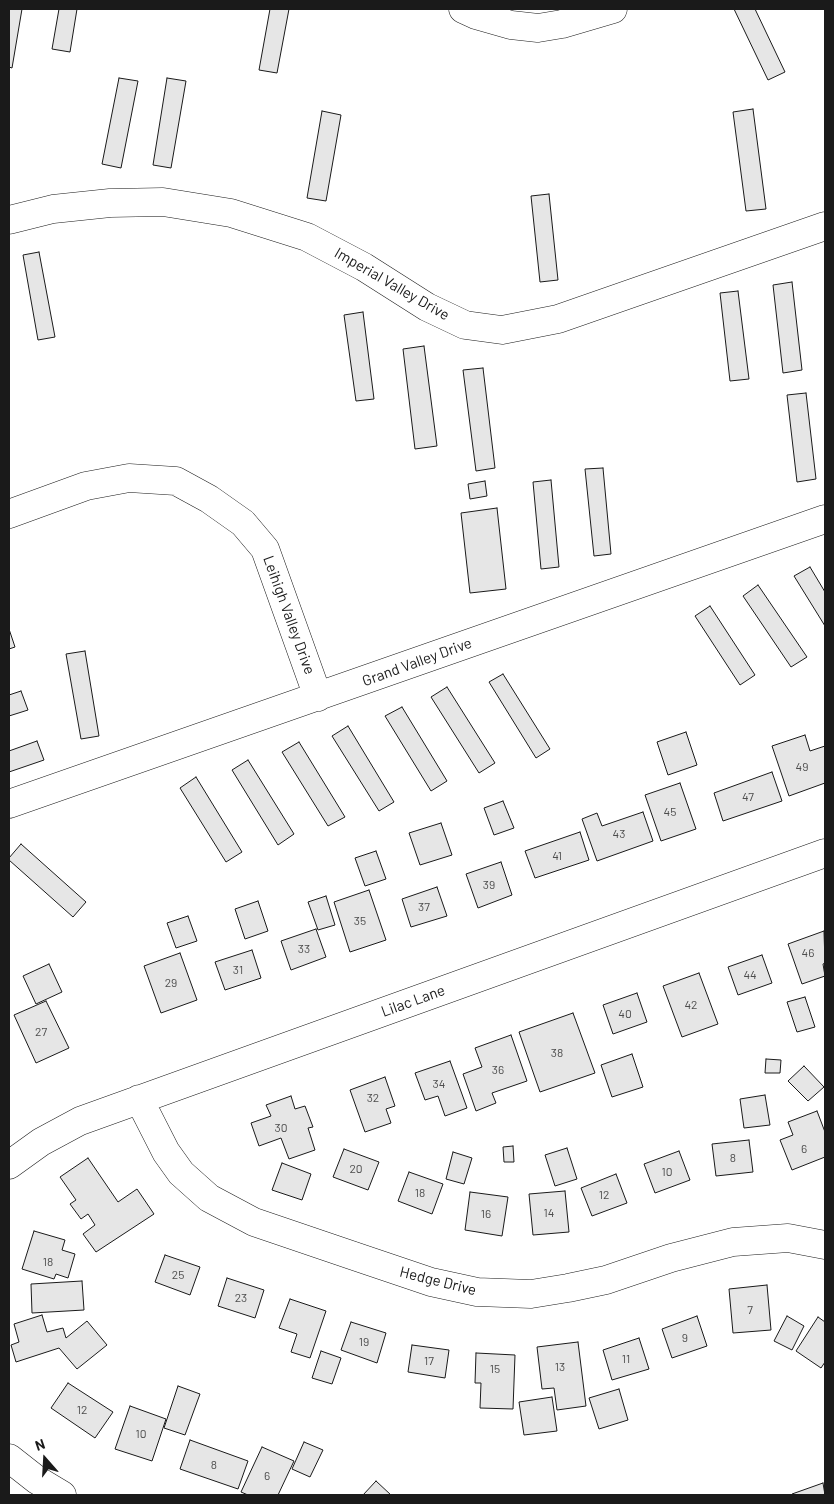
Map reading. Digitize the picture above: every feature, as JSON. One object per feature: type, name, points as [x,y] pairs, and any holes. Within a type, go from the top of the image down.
[{"type":"street","points":[[463,9],[476,15],[512,25],[538,28],[562,24],[613,9]]},
{"type":"street","name":"Imperial Valley Drive","points":[[9,220],[53,209],[110,203],[163,202],[231,213],[306,237],[364,267],[426,307],[465,325],[502,330],[558,319],[825,226]]},
{"type":"street","name":"Leihigh Valley Drive","points":[[9,514],[86,486],[129,478],[176,481],[209,499],[242,523],[265,549],[318,697]]},
{"type":"street","name":"Grand Valley Drive","points":[[9,804],[825,519]]},
{"type":"street","name":"Lilac Lane","points":[[9,1165],[41,1142],[80,1121],[825,854]]},
{"type":"street","name":"Hedge Drive","points":[[139,1099],[166,1152],[181,1173],[209,1198],[263,1225],[431,1282],[477,1292],[531,1294],[568,1288],[606,1280],[671,1258],[733,1242],[788,1238],[825,1246]]},
{"type":"street","points":[[9,1458],[37,1480],[62,1495]]},
{"type":"building","points":[[9,9],[22,9],[12,68],[9,67]]},
{"type":"building","points":[[59,9],[77,9],[70,52],[52,49]]},
{"type":"building","points":[[270,9],[289,9],[277,73],[259,70]]},
{"type":"building","points":[[734,9],[755,9],[785,72],[768,80]]},
{"type":"building","points":[[119,78],[138,81],[121,168],[102,164]]},
{"type":"building","points":[[167,78],[186,81],[171,168],[153,165]]},
{"type":"building","points":[[753,109],[766,209],[746,211],[733,112]]},
{"type":"building","points":[[322,111],[341,115],[326,201],[307,198]]},
{"type":"building","points":[[549,194],[558,280],[540,282],[531,196]]},
{"type":"building","points":[[39,252],[55,337],[38,340],[23,255]]},
{"type":"building","points":[[792,282],[802,370],[783,373],[773,285]]},
{"type":"building","points":[[738,291],[749,379],[730,381],[720,293]]},
{"type":"building","points":[[363,312],[374,399],[356,401],[344,315]]},
{"type":"building","points":[[424,346],[437,446],[415,449],[403,349]]},
{"type":"building","points":[[483,368],[495,468],[476,471],[463,370]]},
{"type":"building","points":[[806,393],[816,479],[797,482],[787,395]]},
{"type":"building","points":[[603,468],[611,554],[594,556],[585,469]]},
{"type":"building","points":[[551,480],[559,567],[541,569],[533,482]]},
{"type":"building","points":[[485,481],[487,496],[470,499],[468,484]]},
{"type":"building","points":[[497,508],[506,589],[470,593],[461,513]]},
{"type":"building","points":[[810,567],[825,592],[825,626],[794,576]]},
{"type":"building","points":[[758,585],[807,657],[791,667],[743,596]]},
{"type":"building","points":[[710,606],[755,675],[740,685],[695,616]]},
{"type":"building","points":[[9,629],[15,647],[9,649]]},
{"type":"building","points":[[85,651],[99,736],[81,739],[66,654]]},
{"type":"building","points":[[503,674],[550,749],[536,758],[489,682]]},
{"type":"building","points":[[447,687],[495,763],[479,773],[431,697]]},
{"type":"building","points":[[21,691],[28,710],[9,716],[9,695]]},
{"type":"building","points":[[402,707],[447,781],[431,791],[385,716]]},
{"type":"building","points":[[348,726],[394,802],[379,811],[332,736]]},
{"type":"building","points":[[686,732],[697,765],[668,775],[657,742]]},
{"type":"building","points":[[805,735],[810,751],[825,746],[825,783],[789,796],[772,746]]},
{"type":"building","points":[[37,741],[44,760],[9,772],[9,751]]},
{"type":"building","points":[[299,742],[345,817],[328,826],[282,752]]},
{"type":"building","points":[[248,760],[294,834],[278,845],[232,770]]},
{"type":"building","points":[[772,772],[782,801],[723,821],[714,793]]},
{"type":"building","points":[[196,777],[242,852],[226,862],[180,788]]},
{"type":"building","points":[[680,783],[696,829],[661,841],[645,795]]},
{"type":"building","points":[[503,801],[514,828],[494,835],[484,808]]},
{"type":"building","points":[[643,812],[653,841],[597,861],[582,819],[597,813],[602,826]]},
{"type":"building","points":[[441,823],[452,855],[420,865],[409,833]]},
{"type":"building","points":[[580,832],[589,860],[535,878],[525,851]]},
{"type":"building","points":[[21,844],[86,902],[73,917],[9,860]]},
{"type":"building","points":[[376,851],[386,879],[365,886],[355,858]]},
{"type":"building","points":[[501,862],[512,895],[478,908],[466,874]]},
{"type":"building","points":[[437,887],[447,916],[411,927],[402,899]]},
{"type":"building","points":[[369,890],[386,940],[350,952],[334,902]]},
{"type":"building","points":[[326,896],[335,925],[318,930],[308,902]]},
{"type":"building","points":[[258,901],[268,931],[245,939],[235,909]]},
{"type":"building","points":[[188,916],[197,941],[176,948],[167,923]]},
{"type":"building","points":[[316,929],[326,957],[291,970],[281,941]]},
{"type":"building","points":[[824,931],[825,963],[823,964],[825,976],[802,984],[788,944]]},
{"type":"building","points":[[252,950],[261,978],[225,990],[215,962]]},
{"type":"building","points":[[180,953],[197,1000],[161,1013],[144,966]]},
{"type":"building","points":[[762,955],[772,983],[738,995],[728,967]]},
{"type":"building","points":[[49,964],[62,992],[36,1004],[23,976]]},
{"type":"building","points":[[699,973],[718,1024],[682,1037],[663,986]]},
{"type":"building","points":[[637,993],[647,1022],[613,1034],[603,1005]]},
{"type":"building","points":[[805,997],[815,1027],[797,1032],[787,1002]]},
{"type":"building","points":[[46,1001],[69,1048],[36,1063],[14,1015]]},
{"type":"building","points":[[573,1013],[595,1073],[540,1092],[519,1032]]},
{"type":"building","points":[[511,1035],[527,1081],[492,1093],[496,1103],[476,1111],[463,1074],[482,1067],[475,1048]]},
{"type":"building","points":[[632,1054],[643,1087],[612,1097],[601,1065]]},
{"type":"building","points":[[766,1059],[781,1060],[780,1073],[765,1073]]},
{"type":"building","points":[[450,1061],[467,1108],[445,1116],[438,1096],[425,1100],[415,1073]]},
{"type":"building","points":[[804,1066],[824,1087],[808,1101],[788,1081]]},
{"type":"building","points":[[385,1077],[395,1106],[386,1109],[391,1123],[365,1132],[350,1090]]},
{"type":"building","points":[[765,1095],[770,1125],[744,1128],[740,1099]]},
{"type":"building","points":[[291,1096],[295,1109],[305,1106],[313,1127],[308,1128],[315,1150],[289,1159],[281,1138],[259,1146],[251,1123],[271,1116],[266,1105]]},
{"type":"building","points":[[817,1111],[825,1132],[825,1157],[792,1170],[780,1140],[793,1135],[788,1122]]},
{"type":"building","points":[[749,1140],[753,1172],[716,1176],[712,1144]]},
{"type":"building","points":[[513,1146],[514,1162],[504,1162],[503,1147]]},
{"type":"building","points":[[567,1148],[577,1179],[555,1186],[545,1155]]},
{"type":"building","points":[[344,1149],[379,1162],[368,1190],[333,1177]]},
{"type":"building","points":[[679,1151],[690,1180],[655,1193],[644,1164]]},
{"type":"building","points":[[453,1152],[472,1158],[464,1184],[446,1179]]},
{"type":"building","points":[[88,1158],[118,1202],[137,1189],[154,1214],[96,1252],[83,1234],[95,1225],[88,1214],[81,1219],[70,1204],[76,1200],[60,1177]]},
{"type":"building","points":[[282,1163],[311,1174],[302,1200],[272,1190]]},
{"type":"building","points":[[409,1172],[443,1184],[432,1214],[398,1201]]},
{"type":"building","points":[[616,1174],[627,1203],[592,1216],[581,1188]]},
{"type":"building","points":[[565,1191],[569,1232],[533,1235],[529,1194]]},
{"type":"building","points":[[470,1192],[508,1197],[502,1236],[465,1230]]},
{"type":"building","points":[[34,1231],[65,1240],[62,1250],[75,1254],[68,1278],[56,1274],[54,1279],[22,1269]]},
{"type":"building","points":[[165,1255],[200,1267],[190,1295],[155,1282]]},
{"type":"building","points":[[227,1278],[264,1290],[255,1318],[218,1306]]},
{"type":"building","points":[[82,1281],[84,1310],[32,1313],[31,1284]]},
{"type":"building","points":[[767,1285],[771,1330],[733,1333],[729,1289]]},
{"type":"building","points":[[290,1299],[326,1311],[310,1358],[291,1352],[297,1334],[279,1328]]},
{"type":"building","points":[[42,1315],[47,1332],[63,1328],[66,1338],[87,1321],[107,1345],[77,1369],[59,1348],[16,1362],[11,1345],[19,1342],[14,1324]]},
{"type":"building","points":[[697,1316],[707,1346],[672,1358],[662,1329]]},
{"type":"building","points":[[787,1316],[804,1326],[792,1350],[774,1341]]},
{"type":"building","points":[[818,1317],[825,1322],[825,1362],[821,1368],[796,1351]]},
{"type":"building","points":[[351,1322],[386,1333],[377,1363],[341,1350]]},
{"type":"building","points":[[639,1338],[649,1369],[612,1380],[603,1350]]},
{"type":"building","points":[[578,1342],[586,1406],[557,1410],[554,1388],[542,1389],[537,1347]]},
{"type":"building","points":[[412,1345],[449,1350],[445,1378],[408,1372]]},
{"type":"building","points":[[321,1351],[341,1358],[332,1384],[312,1378]]},
{"type":"building","points":[[476,1353],[515,1355],[513,1409],[480,1408],[481,1383],[475,1383]]},
{"type":"building","points":[[68,1383],[113,1412],[95,1438],[51,1408]]},
{"type":"building","points":[[178,1386],[200,1394],[185,1435],[164,1428]]},
{"type":"building","points":[[619,1389],[628,1420],[599,1429],[589,1398]]},
{"type":"building","points":[[552,1397],[557,1431],[524,1435],[519,1402]]},
{"type":"building","points":[[130,1406],[166,1419],[152,1461],[115,1449]]},
{"type":"building","points":[[190,1440],[248,1461],[238,1489],[180,1469]]},
{"type":"building","points":[[304,1442],[323,1450],[310,1477],[292,1469]]},
{"type":"building","points":[[262,1447],[294,1461],[278,1495],[248,1495],[241,1492]]},
{"type":"building","points":[[376,1481],[391,1495],[363,1495]]},
{"type":"building","points":[[823,1483],[825,1495],[792,1495],[792,1494]]}]
